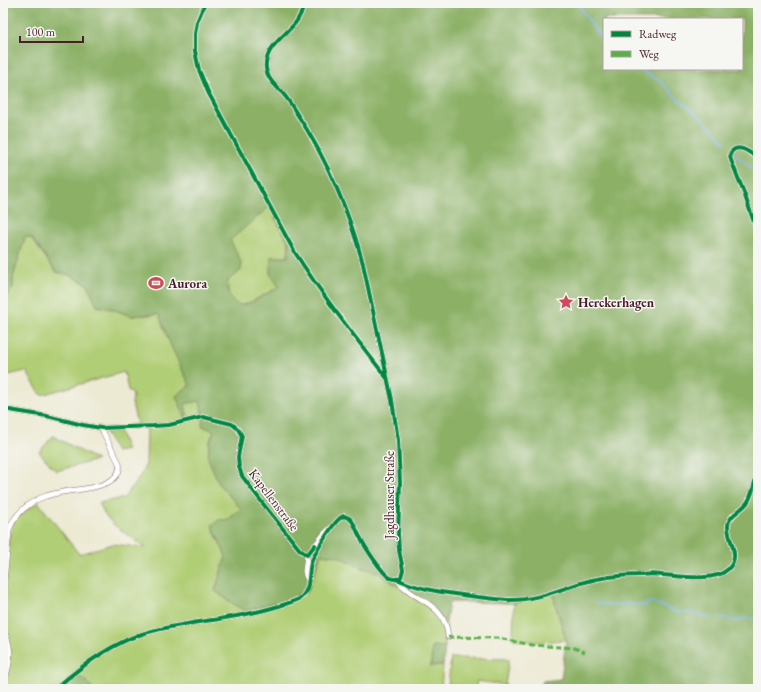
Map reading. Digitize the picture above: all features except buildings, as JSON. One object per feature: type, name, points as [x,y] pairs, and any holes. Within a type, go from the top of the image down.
[{"type":"street","name":"Jagdhauser Straße","points":[[55,689],[103,653],[124,641],[142,634],[177,626],[244,615],[265,610],[299,598],[305,593],[307,588],[313,559],[333,527],[344,516],[353,522],[361,540],[388,576],[396,579],[401,577],[404,570],[398,537],[400,483],[398,440],[392,400],[359,248],[337,189],[324,161],[302,120],[291,104],[269,78],[266,68],[267,58],[271,50],[296,22],[306,3]]},
{"type":"street","points":[[758,158],[740,148],[733,150],[730,156],[758,234]]},
{"type":"street","name":"Kapellenstraße","points":[[3,409],[47,416],[100,428],[169,425],[203,417],[232,424],[240,431],[242,436],[238,453],[238,464],[245,480],[264,506],[298,547],[307,555]]},
{"type":"street","points":[[3,591],[9,531],[12,522],[17,515],[26,507],[44,496],[104,484],[115,477],[118,473],[120,462],[100,428]]},
{"type":"street","points":[[396,579],[405,583],[445,592],[511,600],[544,595],[583,582],[614,576],[640,574],[696,577],[716,576],[730,568],[734,559],[734,550],[728,529],[728,523],[730,519],[744,507],[749,498],[758,468]]},
{"type":"street","points":[[308,580],[305,571],[307,555],[329,528],[333,527]]},
{"type":"street","points":[[396,579],[406,589],[436,609],[443,619],[448,632],[448,637]]},
{"type":"street","points":[[3,628],[9,645],[8,665],[6,677],[3,683]]},
{"type":"green space","points":[[3,3],[758,3],[758,689],[506,689],[506,686],[519,688],[541,686],[543,681],[561,679],[566,640],[553,591],[514,603],[449,602],[446,622],[428,605],[378,572],[363,568],[338,556],[321,554],[307,593],[301,593],[290,599],[244,611],[215,591],[226,556],[212,525],[219,520],[228,520],[241,509],[219,484],[208,458],[209,443],[214,431],[202,426],[203,417],[200,401],[185,404],[188,419],[186,419],[176,396],[190,385],[173,350],[159,314],[132,316],[112,309],[97,306],[88,285],[70,275],[56,272],[32,238],[25,237],[13,277],[13,289],[4,298],[3,302]],"holes":[[[269,207],[289,243],[288,257],[271,257],[270,273],[279,287],[245,305],[234,302],[230,296],[228,280],[237,274],[242,267],[240,259],[230,240]]]},
{"type":"green space","points":[[269,207],[289,243],[288,257],[271,257],[270,273],[279,287],[249,303],[238,305],[232,300],[227,289],[230,277],[241,264],[229,240]]},
{"type":"green space","points":[[25,237],[31,238],[56,272],[70,275],[88,285],[97,306],[112,309],[132,316],[159,314],[169,341],[190,385],[176,396],[188,419],[185,404],[200,400],[203,417],[214,431],[209,443],[219,484],[241,509],[228,520],[219,520],[214,531],[226,556],[215,591],[244,611],[290,599],[301,593],[307,593],[321,554],[338,556],[363,568],[378,572],[428,605],[446,622],[445,647],[432,646],[431,666],[443,665],[441,688],[411,689],[406,684],[400,689],[94,689],[77,675],[61,689],[3,689],[3,572],[11,529],[15,520],[38,502],[79,554],[113,544],[146,548],[113,524],[105,515],[99,503],[124,498],[139,478],[146,464],[147,426],[137,425],[132,403],[133,397],[132,393],[128,390],[124,372],[41,395],[26,371],[3,376],[3,302],[4,298],[13,289],[13,277]]},
{"type":"green space","points":[[104,430],[119,430],[127,450],[116,452]]},
{"type":"green space","points":[[53,436],[97,460],[56,471],[39,452]]},
{"type":"green space","points":[[553,591],[566,640],[538,642],[513,639],[514,603]]},
{"type":"green space","points":[[3,630],[8,650],[8,659],[3,680]]},
{"type":"green space","points":[[432,646],[445,647],[443,665],[431,666]]},
{"type":"green space","points":[[451,658],[509,659],[505,685],[477,681],[475,689],[448,686]]},
{"type":"green space","points":[[77,675],[88,683],[94,689],[61,689]]},
{"type":"waterway","points":[[577,3],[603,41]]},
{"type":"waterway","points":[[640,70],[660,81],[681,102],[698,115],[725,142]]},
{"type":"waterway","points":[[735,154],[758,174]]},
{"type":"waterway","points":[[597,603],[609,605],[645,605],[650,602],[679,613],[689,612],[712,618]]},
{"type":"waterway","points":[[719,618],[737,621],[746,618],[758,619]]},
{"type":"marked path","points":[[448,637],[498,638],[532,645],[574,648],[585,652]]},
{"type":"cycle path","points":[[205,3],[197,22],[195,51],[199,70],[208,92],[294,251],[350,331],[386,377]]},
{"type":"cycle path","points":[[306,3],[296,22],[270,51],[267,57],[266,68],[269,77],[288,100],[308,131],[327,167],[344,206],[363,264],[392,400],[398,440],[400,483],[398,534],[399,550],[403,570],[401,577],[396,579]]},
{"type":"cycle path","points":[[758,158],[745,150],[738,148],[730,154],[758,234]]},
{"type":"cycle path","points":[[3,409],[47,416],[101,428],[169,425],[203,417],[232,424],[238,429],[242,436],[238,457],[242,476],[300,550],[307,555],[315,545]]},
{"type":"cycle path","points":[[55,689],[96,657],[130,638],[151,631],[249,614],[299,599],[306,592],[311,563],[316,553],[332,527],[340,518],[344,516],[352,521],[369,553],[390,578],[418,587],[448,593],[521,600],[547,594],[596,579],[626,575],[652,574],[705,577],[721,574],[732,565],[734,559],[733,548],[728,531],[729,521],[733,515],[747,503],[753,491],[758,468]]},
{"type":"place","name":"Aurora","points":[[156,283]]},
{"type":"place","name":"Herckerhagen","points":[[566,302]]}]
